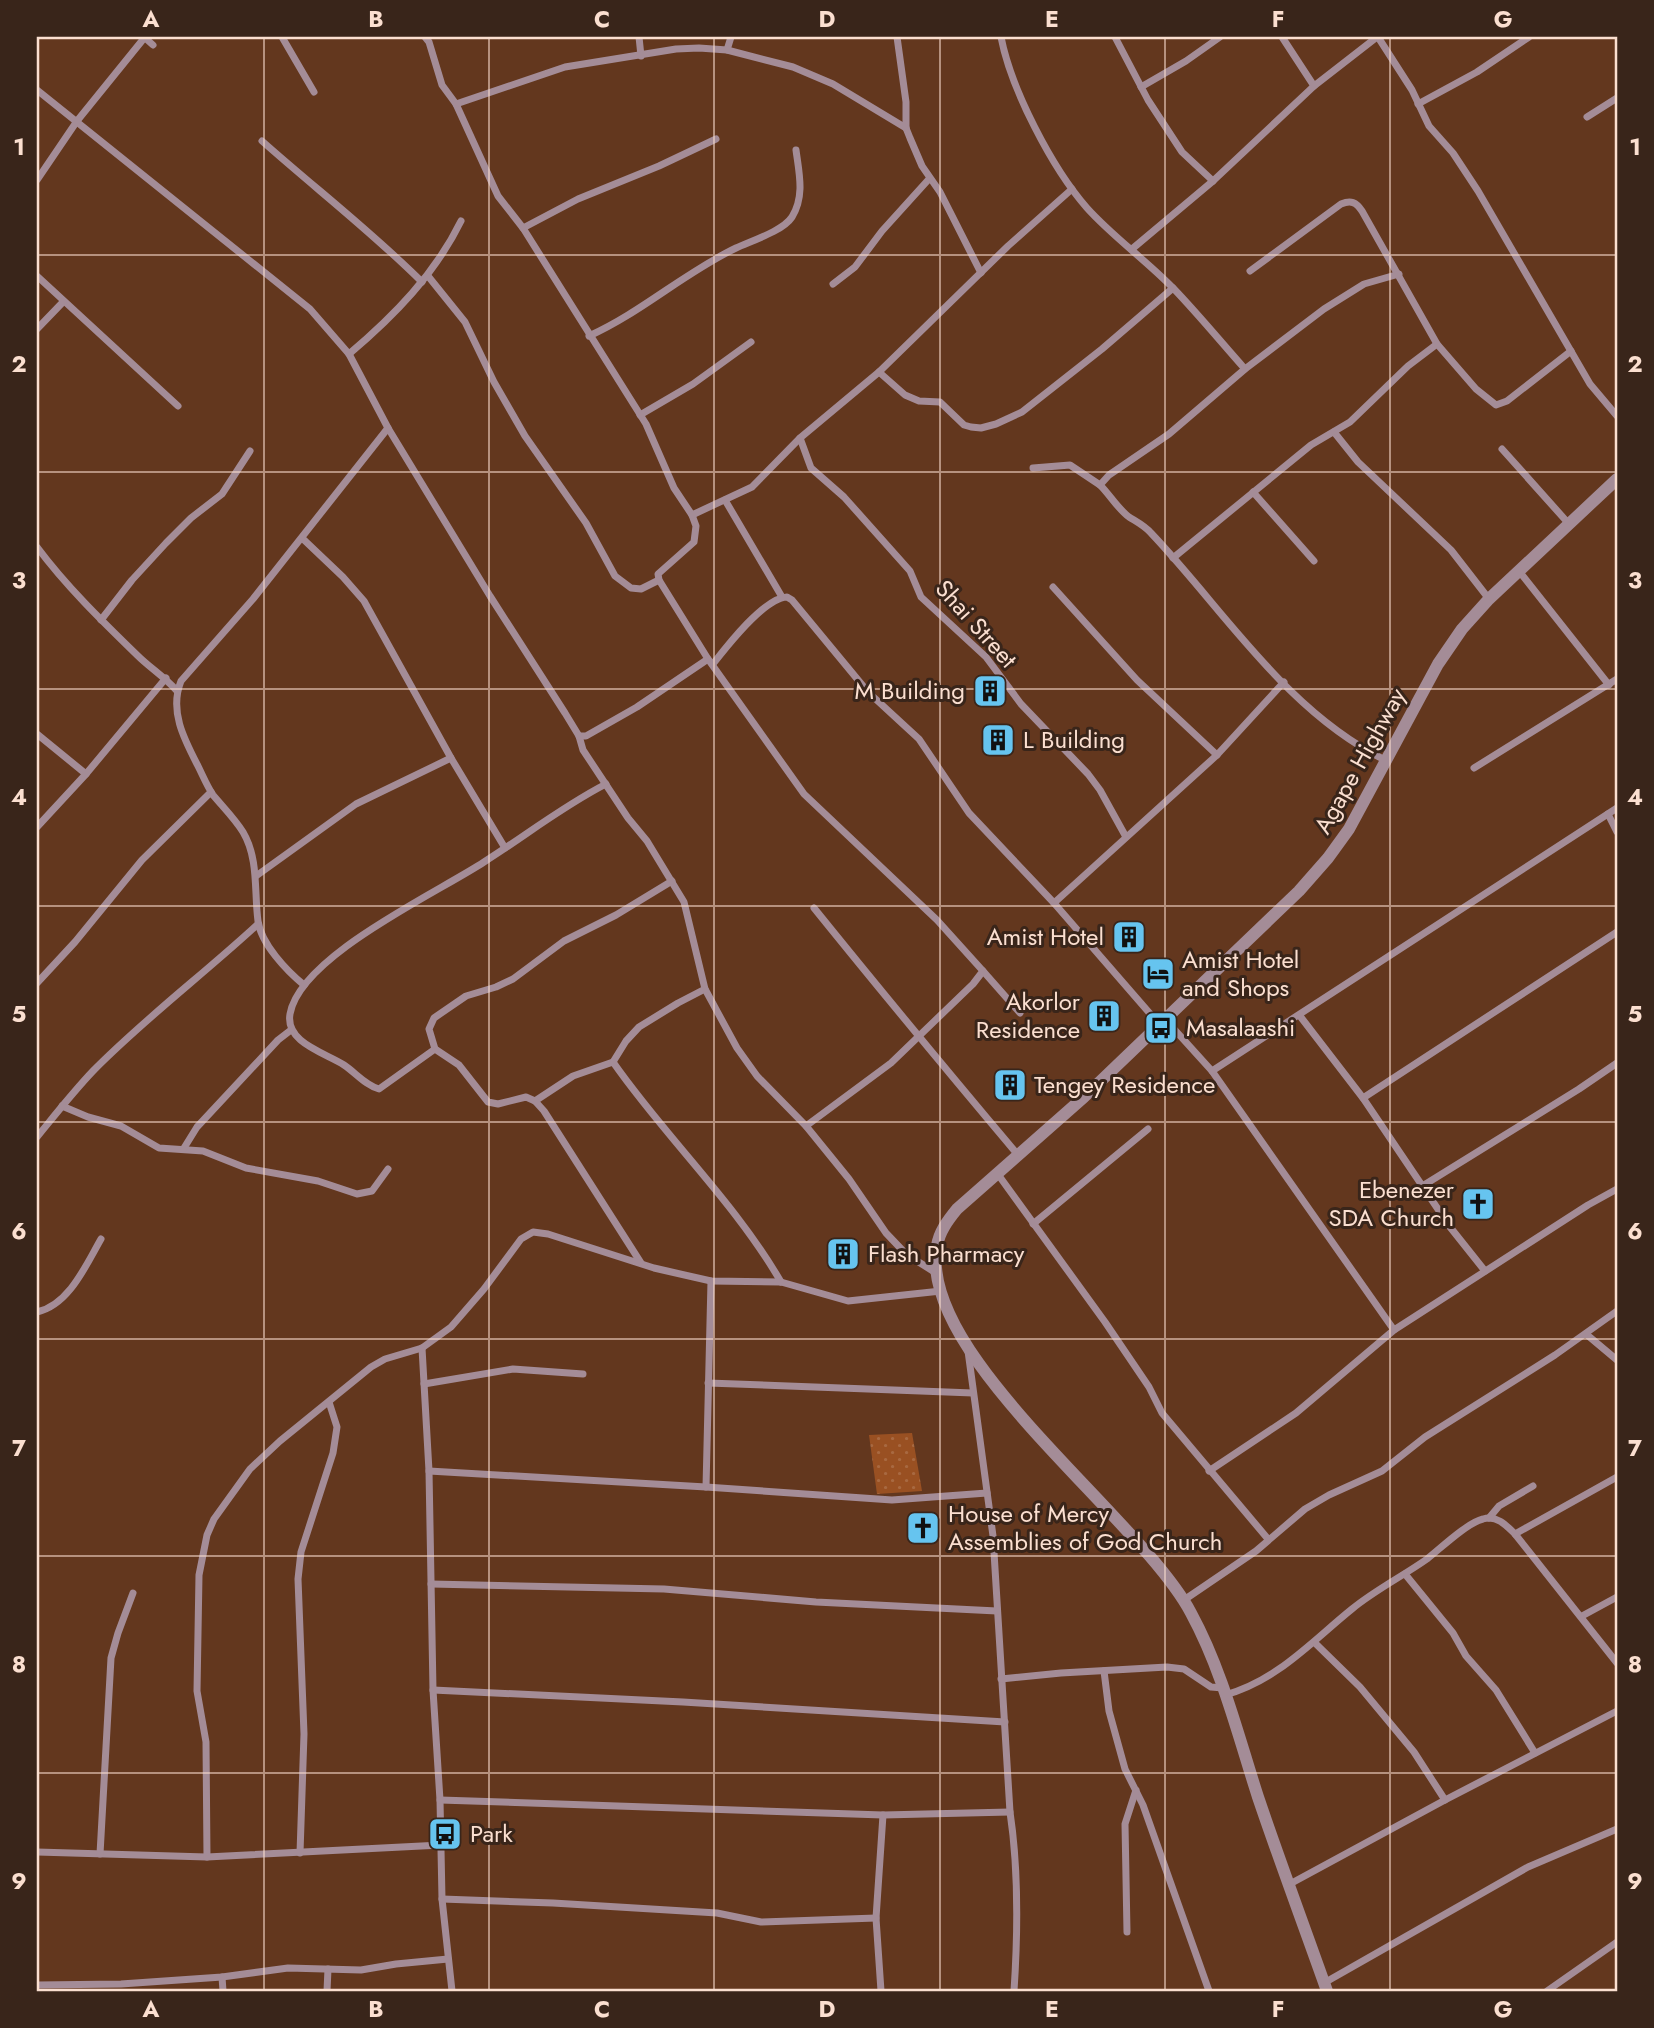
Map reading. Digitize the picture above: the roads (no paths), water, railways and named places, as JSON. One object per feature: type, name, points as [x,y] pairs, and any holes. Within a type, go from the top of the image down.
[{"type":"street","points":[[37,180],[77,121],[145,37],[153,45]]},
{"type":"street","points":[[282,37],[314,92]]},
{"type":"street","points":[[425,37],[429,42],[442,85],[456,104],[498,196],[523,228],[640,415],[674,488],[692,515],[696,526],[694,541],[659,571],[659,580],[710,661],[804,794],[945,927],[1020,1013]]},
{"type":"street","points":[[639,37],[641,56]]},
{"type":"street","points":[[727,50],[731,37]]},
{"type":"street","points":[[897,37],[906,128],[929,178],[940,192],[981,273]]},
{"type":"street","points":[[1001,37],[1011,75],[1034,123],[1072,189],[1089,210],[1173,288],[1245,369]]},
{"type":"street","points":[[1115,37],[1141,87],[1182,152],[1213,181]]},
{"type":"street","points":[[1141,87],[1220,37]]},
{"type":"street","points":[[1282,37],[1314,86]]},
{"type":"street","points":[[1132,249],[1213,181],[1314,86],[1378,37],[1412,90],[1429,126],[1453,153],[1478,191],[1590,384],[1617,416]]},
{"type":"street","points":[[1418,104],[1478,72],[1530,37]]},
{"type":"street","points":[[456,104],[565,66],[676,49],[727,50],[793,68],[833,84],[906,128]]},
{"type":"street","points":[[37,90],[310,309],[349,354],[388,428],[579,736],[583,750],[684,902],[705,989],[737,1048],[757,1076],[806,1126],[854,1185],[886,1233],[906,1254],[936,1273]]},
{"type":"street","points":[[1587,117],[1617,99]]},
{"type":"street","points":[[523,228],[578,199],[716,139]]},
{"type":"street","points":[[262,141],[425,279],[465,322],[494,382],[525,436],[586,523],[615,576],[631,588],[641,589],[659,580]]},
{"type":"street","points":[[589,336],[627,316],[708,262],[787,223],[797,207],[801,192],[796,150]]},
{"type":"street","points":[[833,284],[855,267],[929,178]]},
{"type":"street","points":[[692,515],[752,487],[800,438],[879,372],[1072,189]]},
{"type":"street","points":[[1250,271],[1341,204],[1352,202],[1362,211],[1437,344],[1476,389],[1496,405],[1520,393],[1571,351]]},
{"type":"street","points":[[349,354],[370,337],[425,279],[461,221]]},
{"type":"street","points":[[1100,485],[1108,475],[1169,434],[1294,331],[1351,291],[1378,279],[1399,274]]},
{"type":"street","points":[[37,276],[178,406]]},
{"type":"street","points":[[879,372],[905,396],[919,401],[940,402],[964,425],[981,428],[996,424],[1022,412],[1173,288]]},
{"type":"street","points":[[37,329],[64,302]]},
{"type":"street","points":[[640,415],[693,384],[751,342]]},
{"type":"street","points":[[1173,558],[1311,445],[1350,422],[1408,366],[1437,344]]},
{"type":"street","points":[[304,985],[276,957],[258,924],[256,876],[243,832],[211,792],[181,734],[177,691],[181,681],[253,599],[388,428]]},
{"type":"street","points":[[1334,432],[1375,478],[1451,550],[1489,599]]},
{"type":"street","name":"Shai Street","points":[[800,438],[811,468],[844,496],[910,571],[921,597],[986,657],[1021,704],[1088,774],[1126,837]]},
{"type":"street","points":[[1502,449],[1569,524]]},
{"type":"street","points":[[101,620],[132,580],[166,543],[191,518],[222,494],[250,451]]},
{"type":"street","points":[[1033,468],[1070,465],[1100,485],[1129,517],[1149,531],[1284,682],[1329,726],[1385,760]]},
{"type":"street","name":"Agape Highway","points":[[1326,1987],[1287,1886],[1224,1691],[1208,1649],[1184,1600],[1156,1562],[1010,1403],[967,1345],[941,1291],[936,1273],[937,1245],[946,1223],[957,1209],[1084,1097],[1267,923],[1328,858],[1365,802],[1385,760],[1451,644],[1489,599],[1617,479]]},
{"type":"street","points":[[1254,492],[1314,561]]},
{"type":"street","points":[[725,500],[782,597]]},
{"type":"street","points":[[302,538],[364,601],[451,758],[505,848]]},
{"type":"street","points":[[37,547],[101,620],[177,691]]},
{"type":"street","points":[[1519,571],[1609,685]]},
{"type":"street","points":[[1053,587],[1137,680],[1217,755]]},
{"type":"street","points":[[579,736],[586,736],[637,708],[710,661],[775,600],[782,597],[792,600],[868,692],[919,739],[969,813],[1054,902],[1120,986],[1161,1021],[1212,1071],[1394,1330]]},
{"type":"street","points":[[37,827],[86,774],[166,678]]},
{"type":"street","points":[[1474,768],[1617,679]]},
{"type":"street","points":[[1054,902],[1217,755],[1284,682]]},
{"type":"street","points":[[37,734],[86,774]]},
{"type":"street","points":[[256,876],[363,800],[451,758]]},
{"type":"street","points":[[435,1049],[379,1089],[372,1087],[291,1030],[289,1023],[292,1008],[304,985],[356,938],[443,888],[581,797],[606,784]]},
{"type":"street","points":[[37,983],[75,942],[142,860],[211,792]]},
{"type":"street","points":[[1212,1071],[1617,808]]},
{"type":"street","points":[[1608,814],[1617,832]]},
{"type":"street","points":[[641,1264],[551,1119],[535,1101],[526,1097],[498,1104],[488,1102],[459,1065],[435,1049],[429,1029],[434,1018],[466,996],[513,979],[564,941],[616,915],[671,881]]},
{"type":"street","points":[[814,908],[917,1037],[941,1061],[1018,1155]]},
{"type":"street","points":[[37,1137],[94,1070],[258,924]]},
{"type":"street","points":[[1363,1098],[1617,932]]},
{"type":"street","points":[[806,1126],[891,1063],[973,984],[983,971]]},
{"type":"street","points":[[535,1101],[573,1076],[613,1062],[639,1027],[705,989]]},
{"type":"street","points":[[1300,1016],[1363,1098],[1450,1227],[1485,1271]]},
{"type":"street","points":[[184,1148],[197,1127],[271,1047],[291,1030]]},
{"type":"street","points":[[613,1062],[635,1094],[731,1206],[781,1282]]},
{"type":"street","points":[[1424,1185],[1617,1063]]},
{"type":"street","points":[[62,1106],[121,1126],[159,1148],[203,1151],[253,1170],[318,1181],[357,1194],[372,1191],[388,1169]]},
{"type":"street","points":[[1033,1224],[1149,1129]]},
{"type":"street","points":[[997,1173],[1105,1322],[1149,1387],[1162,1413],[1268,1539]]},
{"type":"street","points":[[1209,1471],[1296,1413],[1394,1330],[1617,1189]]},
{"type":"street","points":[[207,1857],[206,1742],[197,1691],[199,1575],[204,1545],[214,1519],[250,1469],[328,1402],[385,1359],[422,1348],[451,1327],[469,1309],[514,1247],[527,1234],[548,1234],[641,1264],[711,1281],[781,1282],[848,1301],[941,1291]]},
{"type":"street","points":[[37,1312],[50,1307],[69,1290],[101,1239]]},
{"type":"street","points":[[706,1487],[711,1281]]},
{"type":"street","points":[[1184,1600],[1256,1551],[1305,1509],[1382,1471],[1425,1437],[1586,1334],[1617,1311]]},
{"type":"street","points":[[1586,1334],[1617,1360]]},
{"type":"street","points":[[967,1345],[996,1567],[996,1611],[1010,1812],[1016,1852],[1014,1991]]},
{"type":"street","points":[[422,1348],[429,1471],[433,1690],[440,1800],[442,1899],[452,1991]]},
{"type":"street","points":[[424,1384],[513,1369],[583,1374]]},
{"type":"street","points":[[708,1383],[973,1393]]},
{"type":"street","points":[[300,1853],[304,1734],[298,1579],[301,1552],[333,1453],[337,1427],[328,1402]]},
{"type":"street","points":[[429,1471],[891,1500],[987,1493]]},
{"type":"street","points":[[1515,1534],[1617,1477]]},
{"type":"street","points":[[1489,1518],[1499,1506],[1533,1486]]},
{"type":"street","points":[[1001,1679],[1167,1667],[1184,1669],[1211,1687],[1224,1691],[1244,1690],[1315,1643],[1358,1605],[1475,1522],[1489,1518],[1503,1522],[1515,1534],[1617,1663]]},
{"type":"street","points":[[1405,1574],[1453,1633],[1465,1656],[1496,1690],[1535,1753]]},
{"type":"street","points":[[431,1584],[664,1589],[829,1603],[996,1611]]},
{"type":"street","points":[[100,1854],[104,1824],[111,1658],[133,1592]]},
{"type":"street","points":[[1582,1616],[1617,1597]]},
{"type":"street","points":[[1315,1643],[1360,1687],[1414,1752],[1445,1800]]},
{"type":"street","points":[[1104,1671],[1115,1739],[1125,1769],[1143,1805],[1209,1991]]},
{"type":"street","points":[[433,1690],[1005,1722]]},
{"type":"street","points":[[1287,1886],[1617,1711]]},
{"type":"street","points":[[1127,1932],[1125,1824],[1136,1790]]},
{"type":"street","points":[[440,1800],[883,1815],[1010,1812]]},
{"type":"street","points":[[881,1991],[876,1918],[883,1815]]},
{"type":"street","points":[[1326,1987],[1528,1867],[1617,1829]]},
{"type":"street","points":[[37,1853],[207,1857],[440,1846]]},
{"type":"street","points":[[442,1899],[717,1913],[761,1922],[876,1918]]},
{"type":"street","points":[[1547,1991],[1617,1942]]},
{"type":"street","points":[[37,1985],[52,1988],[121,1988],[288,1968],[361,1970],[448,1959]]},
{"type":"street","points":[[327,1991],[328,1969]]},
{"type":"street","points":[[222,1977],[223,1991]]},
{"type":"place","name":"M Building","points":[[990,691]]},
{"type":"place","name":"L Building","points":[[998,740]]},
{"type":"place","name":"Amist Hotel","points":[[1129,937]]},
{"type":"place","name":"Amist Hotel and Shops","points":[[1158,974]]},
{"type":"place","name":"Akorlor Residence","points":[[1104,1016]]},
{"type":"place","name":"Masalaashi","points":[[1161,1028]]},
{"type":"place","name":"Tengey Residence","points":[[1010,1085]]},
{"type":"place","name":"Ebenezer SDA Church","points":[[1478,1204]]},
{"type":"place","name":"Flash Pharmacy","points":[[843,1254]]},
{"type":"place","name":"House of Mercy Assemblies of God Church","points":[[923,1528]]},
{"type":"place","name":"Park","points":[[445,1834]]}]
